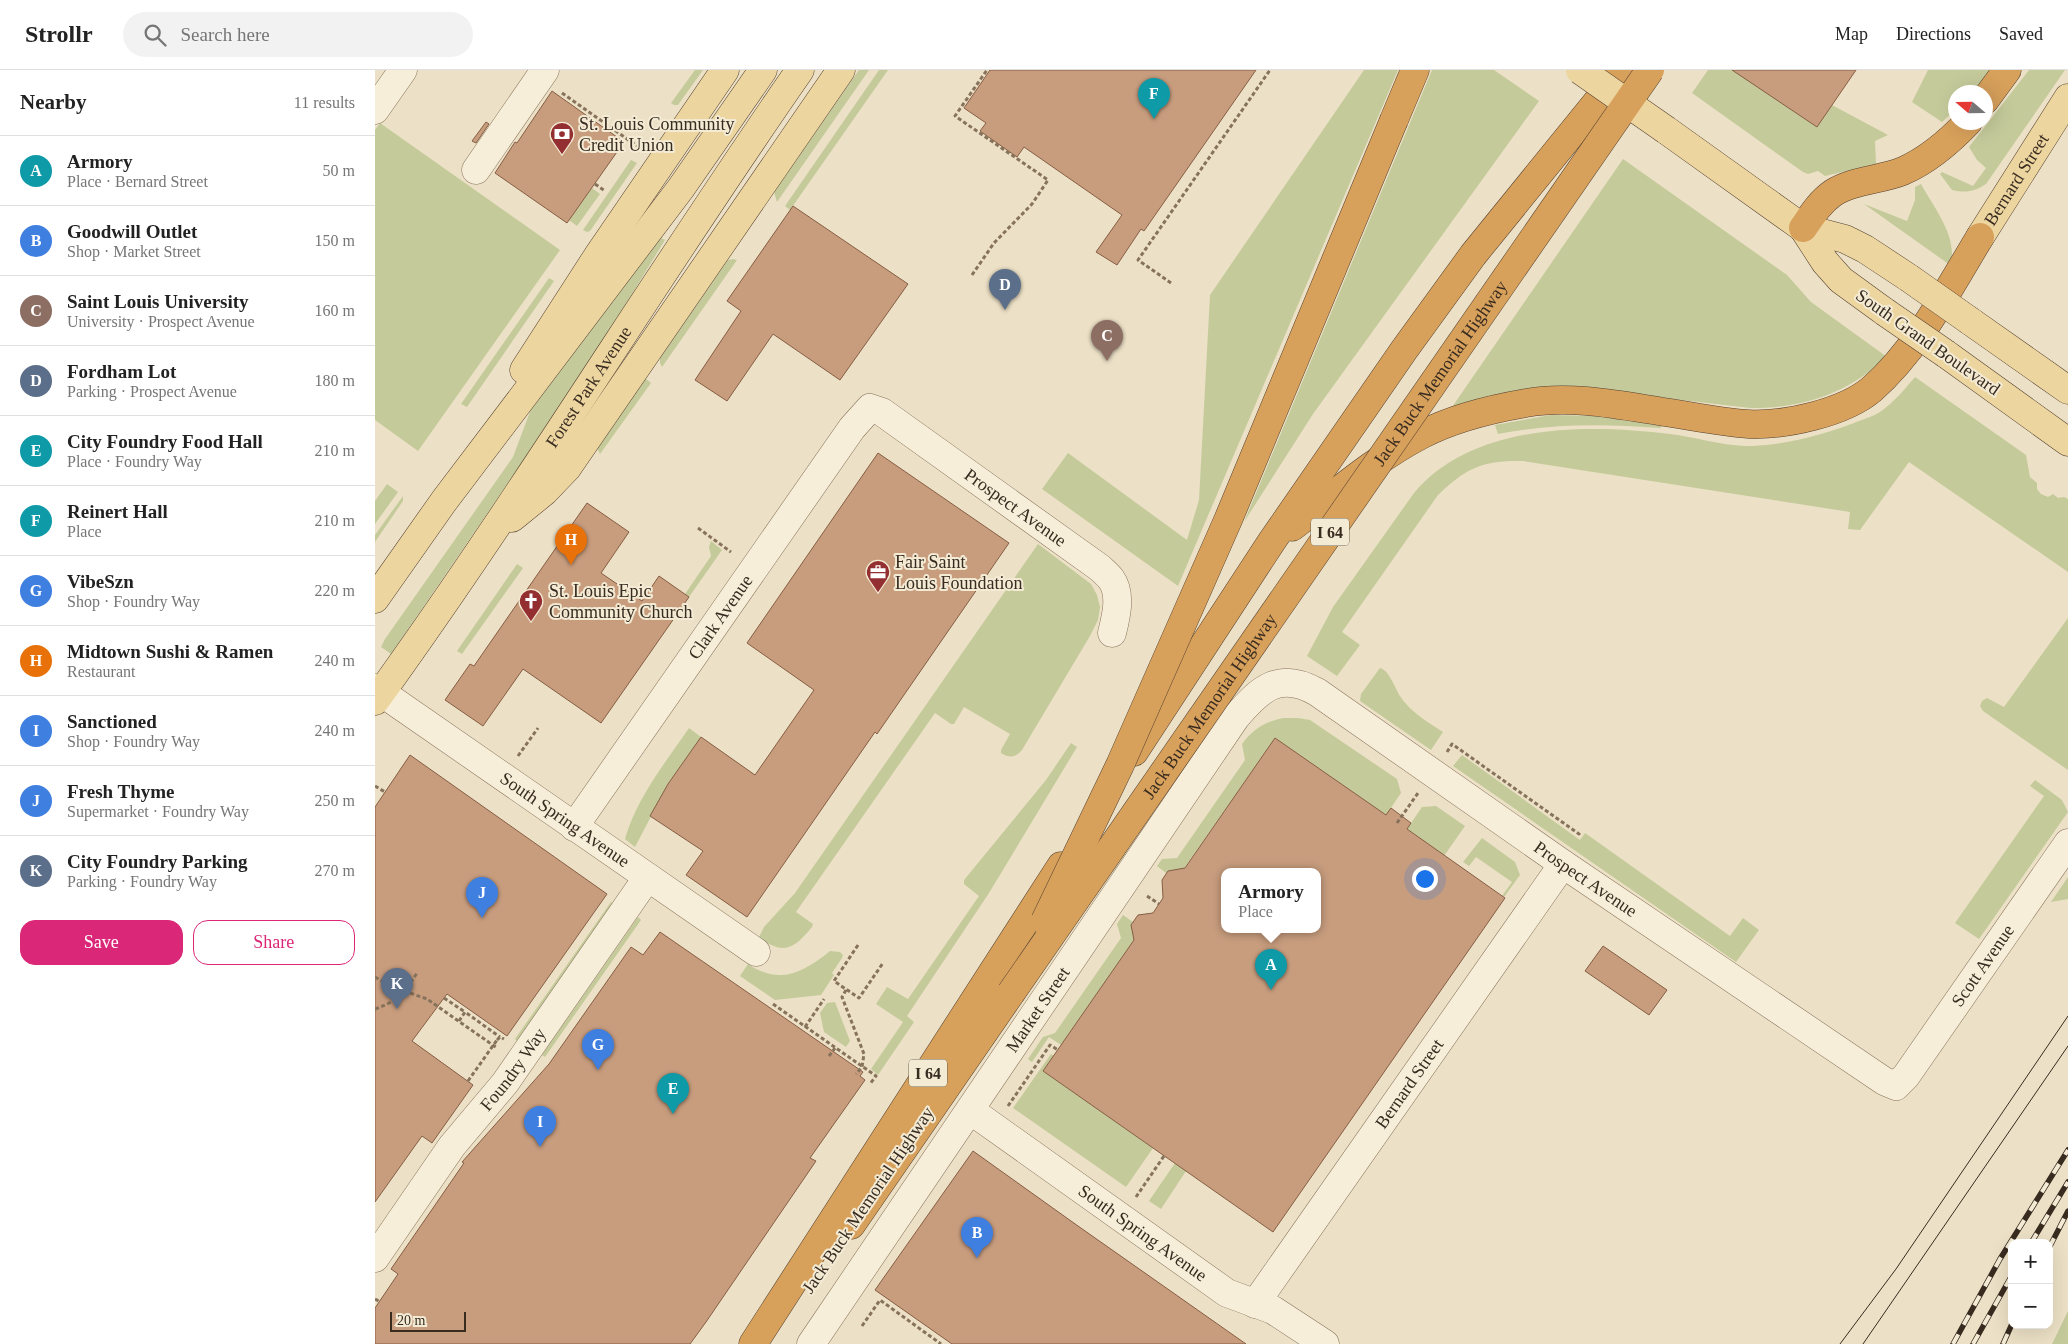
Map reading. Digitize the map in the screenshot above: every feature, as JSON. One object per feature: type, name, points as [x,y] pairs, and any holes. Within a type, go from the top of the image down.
[{"type":"highway","points":[[1011,993],[1121,765],[1228,520],[1415,70]]},
{"type":"highway","name":"Jack Buck Memorial Highway","points":[[753,1344],[1272,541],[1473,255],[1623,70]]},
{"type":"highway","name":"Jack Buck Memorial Highway","points":[[769,1344],[1650,70]]},
{"type":"highway","points":[[1993,89],[2007,70]]},
{"type":"highway","points":[[1803,228],[1817,208],[1835,192],[1879,179],[1917,164],[1961,130]]},
{"type":"highway","points":[[1272,541],[1396,449],[1446,424],[1496,409],[1527,402],[1580,401],[1750,424],[1779,423],[1812,416],[1840,407],[1870,391],[1889,373],[1933,315],[1980,237]]},
{"type":"main road","points":[[444,501],[552,326],[725,70]]},
{"type":"main road","points":[[375,599],[444,501],[681,188],[763,70]]},
{"type":"main road","name":"Forest Park Avenue","points":[[377,693],[492,532],[721,184],[800,70]]},
{"type":"main road","points":[[492,532],[517,515],[567,468],[841,70]]},
{"type":"main road","name":"South Grand Boulevard","points":[[1580,70],[1803,228],[1845,239],[1859,246],[1909,278],[2068,390]]},
{"type":"main road","name":"Bernard Street","points":[[1980,237],[2068,98]]},
{"type":"main road","name":"South Grand Boulevard","points":[[1803,228],[1825,262],[1841,280],[2068,442]]},
{"type":"street","points":[[375,110],[403,70]]},
{"type":"street","points":[[475,170],[552,80]]},
{"type":"street","name":"Prospect Avenue","points":[[870,408],[882,412],[1100,568],[1112,579],[1116,594],[1117,614],[1112,634]]},
{"type":"street","name":"Clark Avenue","points":[[574,827],[852,428],[870,408]]},
{"type":"street","name":"Prospect Avenue","points":[[1273,683],[1290,682],[1317,692],[1563,864],[1884,1081],[1896,1086]]},
{"type":"street","name":"Market Street","points":[[811,1344],[1236,717],[1253,697],[1273,683]]},
{"type":"street","name":"South Spring Avenue","points":[[377,693],[756,952]]},
{"type":"street","name":"Scott Avenue","points":[[1896,1086],[1906,1076],[2068,844]]},
{"type":"street","name":"Bernard Street","points":[[1255,1304],[1563,864]]},
{"type":"street","name":"Foundry Way","points":[[375,1258],[452,1146],[505,1083],[512,1054],[647,878]]},
{"type":"street","name":"South Spring Avenue","points":[[969,1110],[1227,1293],[1273,1310],[1325,1344]]},
{"type":"path","points":[[972,275],[994,244],[1032,204],[1048,180],[955,116],[987,70]]},
{"type":"path","points":[[1171,283],[1138,260],[1270,70]]},
{"type":"path","points":[[552,80],[637,146]]},
{"type":"path","points":[[595,184],[605,191]]},
{"type":"path","points":[[698,528],[731,552]]},
{"type":"path","points":[[521,753],[539,728]]},
{"type":"path","points":[[1442,758],[1451,744],[1579,834],[1581,831]]},
{"type":"path","points":[[375,786],[385,792]]},
{"type":"path","points":[[1397,822],[1419,791]]},
{"type":"path","points":[[1151,899],[1159,904]]},
{"type":"path","points":[[858,945],[834,981],[846,990],[859,998],[883,963]]},
{"type":"path","points":[[375,1009],[390,1004],[405,991],[417,973]]},
{"type":"path","points":[[375,977],[393,987],[427,999],[486,1041],[512,1054]]},
{"type":"path","points":[[846,990],[842,997],[864,1054],[862,1067],[856,1074]]},
{"type":"path","points":[[445,998],[499,1039],[468,1081]]},
{"type":"path","points":[[805,1027],[824,999]]},
{"type":"path","points":[[773,1004],[876,1076],[870,1084]]},
{"type":"path","points":[[459,1021],[465,1012]]},
{"type":"path","points":[[1004,1112],[1050,1045],[1058,1050]]},
{"type":"path","points":[[829,1056],[835,1048]]},
{"type":"path","points":[[1132,1203],[1164,1156]]},
{"type":"path","points":[[375,1298],[379,1301]]},
{"type":"path","points":[[862,1326],[880,1300],[941,1344]]},
{"type":"green space","points":[[695,70],[703,70],[678,105],[674,105],[671,103]]},
{"type":"green space","points":[[859,70],[869,70],[777,202],[774,192]]},
{"type":"green space","points":[[879,70],[888,70],[790,210],[785,206]]},
{"type":"green space","points":[[1364,70],[1398,70],[1178,586],[1042,489],[1068,453],[1187,540],[1199,500],[1210,295]]},
{"type":"green space","points":[[1432,70],[1494,70],[1539,101],[1313,414],[1244,522]]},
{"type":"green space","points":[[1708,70],[1735,70],[1817,127],[1832,105],[1888,135],[1875,141],[1876,164],[1825,176],[1818,171],[1808,174],[1803,172],[1692,93]]},
{"type":"green space","points":[[1928,70],[1989,70],[1979,85],[1948,85],[1948,116],[1942,122],[1912,102]]},
{"type":"green space","points":[[2029,70],[2065,70],[1986,184],[1970,191],[1952,190],[1940,174],[1942,172],[1973,186],[1986,168],[1977,160],[1969,147],[1982,130],[1993,130],[1993,116]]},
{"type":"green space","points":[[380,123],[560,250],[418,451],[375,420],[375,130]]},
{"type":"green space","points":[[1623,159],[1787,275],[1811,302],[1887,357],[1856,381],[1840,389],[1807,402],[1789,405],[1750,408],[1579,388],[1450,410]]},
{"type":"green space","points":[[631,160],[637,163],[590,231],[583,230]]},
{"type":"green space","points":[[1921,184],[1944,223],[1948,234],[1952,255],[1950,265],[1864,204],[1907,221],[1915,200],[1915,187]]},
{"type":"green space","points":[[592,188],[600,194],[577,226],[569,220]]},
{"type":"green space","points":[[661,238],[665,240],[586,369],[391,654],[381,647],[385,639],[513,457],[531,409]]},
{"type":"green space","points":[[728,260],[737,260],[662,367],[660,358]]},
{"type":"green space","points":[[549,278],[554,281],[467,407],[461,404]]},
{"type":"green space","points":[[1915,377],[2026,455],[2030,477],[2037,483],[2037,489],[2041,494],[2048,497],[2053,494],[2058,498],[2064,497],[2068,499],[2068,572],[1909,462],[1860,530],[1848,529],[1850,512],[1523,461],[1497,462],[1486,464],[1467,472],[1457,478],[1438,495],[1342,632],[1360,645],[1337,676],[1307,656],[1333,607],[1414,493],[1438,470],[1467,453],[1499,441],[1533,433],[1568,430],[1603,429],[1637,431],[1670,434],[1745,446],[1788,442],[1831,431],[1878,413],[1894,400]]},
{"type":"green space","points":[[645,378],[651,383],[600,454],[597,448]]},
{"type":"green space","points":[[1551,415],[1597,416],[1661,426],[1661,428],[1579,425],[1519,430],[1498,434],[1495,425]]},
{"type":"green space","points":[[387,484],[398,492],[375,524],[375,501]]},
{"type":"green space","points":[[403,496],[403,501],[375,542],[375,535]]},
{"type":"green space","points":[[711,541],[722,550],[689,597],[685,594],[711,556],[709,547]]},
{"type":"green space","points":[[1038,544],[1091,584],[1097,595],[1100,607],[1098,620],[1090,636],[1022,750],[1013,756],[1001,753],[1010,734],[964,707],[954,724],[951,724],[935,713],[796,912],[813,924],[812,927],[794,945],[782,948],[767,943],[759,937],[764,927],[795,893]]},
{"type":"green space","points":[[517,564],[523,568],[462,654],[457,651]]},
{"type":"green space","points":[[2068,618],[2068,770],[1983,711],[1980,706],[1982,701],[1987,698],[2004,707]]},
{"type":"green space","points":[[1380,668],[1389,676],[1404,702],[1443,732],[1431,750],[1360,701],[1361,694]]},
{"type":"green space","points":[[1283,718],[1310,720],[1397,779],[1401,793],[1386,815],[1275,738],[1180,874],[1174,870],[1166,873],[1157,866],[1162,859],[1177,858],[1245,760],[1242,744],[1246,739],[1260,727]]},
{"type":"green space","points":[[689,728],[701,737],[668,784],[635,847],[625,839],[636,810],[652,782]]},
{"type":"green space","points":[[1071,743],[1077,747],[989,893],[907,1016],[914,1022],[878,1075],[871,1069],[903,1022],[876,1004],[887,987],[908,999],[979,896],[964,884],[964,880],[1046,780]]},
{"type":"green space","points":[[1462,755],[1580,840],[1585,833],[1730,936],[1743,918],[1759,930],[1736,962],[1453,766]]},
{"type":"green space","points":[[2035,780],[2062,800],[2068,812],[1979,939],[1955,923],[2044,796],[2030,786]]},
{"type":"green space","points":[[1436,806],[1465,826],[1444,856],[1407,829],[1422,807]]},
{"type":"green space","points":[[1482,838],[1515,862],[1520,875],[1504,897],[1502,896],[1512,882],[1476,857],[1469,866],[1463,862]]},
{"type":"green space","points":[[2068,877],[2068,899],[2051,902]]},
{"type":"green space","points":[[611,902],[614,904],[517,1041],[515,1039]]},
{"type":"green space","points":[[1123,915],[1133,922],[1138,934],[1061,1045],[1049,1037],[1032,1062],[1028,1059],[1043,1037],[1055,1033],[1121,938],[1117,924]]},
{"type":"green space","points":[[638,917],[641,920],[545,1057],[542,1055]]},
{"type":"green space","points":[[830,951],[840,952],[843,955],[832,973],[834,975],[821,995],[775,1000],[740,976],[748,964],[760,971],[771,974],[791,974],[811,965]]},
{"type":"green space","points":[[835,1002],[850,1041],[846,1047],[824,1032],[820,1013],[827,1003]]},
{"type":"green space","points":[[1051,1054],[1054,1056],[1043,1071],[1153,1148],[1126,1187],[1013,1108]]},
{"type":"green space","points":[[1175,1163],[1186,1171],[1161,1209],[1149,1201]]},
{"type":"green space","points":[[2068,1311],[2068,1344],[2052,1344],[2054,1340]]},
{"type":"building","points":[[990,70],[1256,70],[1144,231],[1141,229],[1117,265],[1096,252],[1122,215],[1024,147],[1017,157],[980,131],[986,123],[964,108]]},
{"type":"building","points":[[1732,70],[1856,70],[1817,127]]},
{"type":"building","name":"St. Louis Community Credit Union","points":[[552,91],[624,142],[567,223],[495,173]]},
{"type":"building","points":[[486,122],[489,124],[476,143],[472,141]]},
{"type":"building","points":[[793,206],[908,284],[840,380],[773,334],[727,401],[695,380],[741,311],[727,301]]},
{"type":"building","name":"Fair Saint Louis Foundation","points":[[878,453],[1009,543],[747,917],[686,875],[703,851],[650,816],[668,784],[701,737],[755,775],[814,690],[747,643]]},
{"type":"building","points":[[587,503],[629,532],[601,573],[642,601],[659,576],[689,597],[601,723],[523,669],[483,726],[445,700],[470,664],[474,666]]},
{"type":"building","points":[[1275,738],[1386,815],[1391,808],[1411,823],[1407,829],[1505,898],[1273,1232],[1043,1071],[1134,940],[1131,925],[1138,915],[1153,913],[1163,898],[1162,880],[1168,871],[1185,868]]},
{"type":"building","points":[[410,755],[607,894],[507,1036],[447,994],[412,1041],[473,1085],[432,1143],[422,1136],[375,1202],[375,807]]},
{"type":"building","points":[[660,932],[863,1072],[860,1076],[865,1080],[810,1158],[816,1161],[706,1322],[690,1344],[375,1344],[375,1308],[398,1274],[391,1269],[464,1163],[462,1162],[549,1064],[631,947],[643,955]]},
{"type":"building","points":[[1603,946],[1667,990],[1649,1015],[1585,971]]},
{"type":"building","points":[[973,1151],[1246,1344],[952,1344],[875,1290]]},
{"type":"tram line","points":[[1840,1344],[1896,1269],[2068,1016]]},
{"type":"tram line","points":[[1863,1344],[2068,1046]]},
{"type":"railway","points":[[1953,1344],[2000,1259],[2068,1150]]},
{"type":"railway","points":[[2033,1239],[2068,1182]]},
{"type":"railway","points":[[2053,1240],[2068,1211]]},
{"type":"railway","points":[[1973,1344],[2008,1282]]},
{"type":"railway","points":[[2003,1344],[2010,1329]]},
{"type":"place","name":"Reinert Hall","points":[[1154,119]]},
{"type":"place","name":"St. Louis Community Credit Union","points":[[562,155]]},
{"type":"place","name":"Fordham Lot","points":[[1005,310]]},
{"type":"place","name":"Saint Louis University","points":[[1107,361]]},
{"type":"place","name":"Midtown Sushi & Ramen","points":[[571,565]]},
{"type":"place","name":"Fair Saint Louis Foundation","points":[[878,593]]},
{"type":"place","name":"St. Louis Epic Community Church","points":[[531,622]]},
{"type":"place","name":"Fresh Thyme","points":[[482,918]]},
{"type":"place","name":"Armory","points":[[1271,990]]},
{"type":"place","name":"City Foundry Parking","points":[[397,1009]]},
{"type":"place","name":"VibeSzn","points":[[598,1070]]},
{"type":"place","name":"City Foundry Food Hall","points":[[673,1114]]},
{"type":"place","name":"Sanctioned","points":[[540,1147]]},
{"type":"place","name":"Goodwill Outlet","points":[[977,1258]]}]
